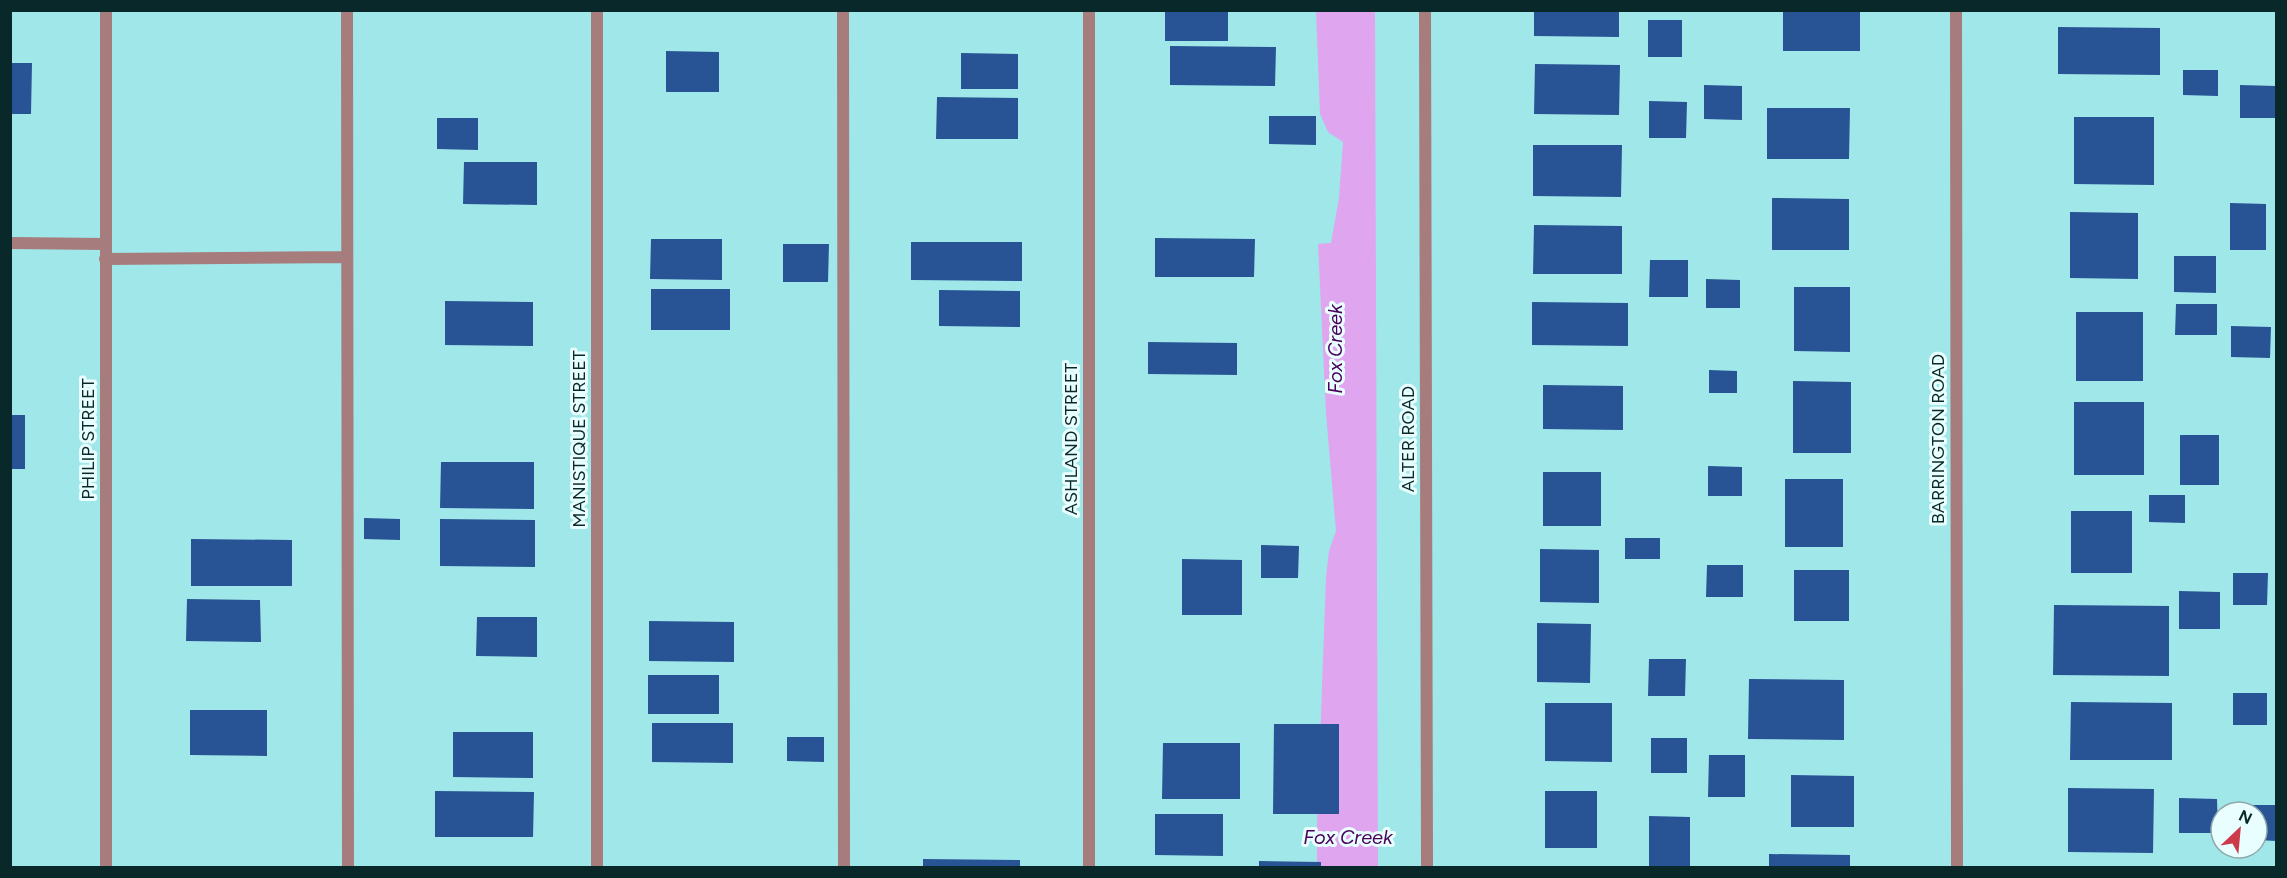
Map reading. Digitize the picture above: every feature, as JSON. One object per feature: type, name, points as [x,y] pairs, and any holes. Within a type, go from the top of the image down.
[{"type":"street","name":"PHILIP STREET","points":[[106,10],[106,867]]},
{"type":"street","points":[[347,10],[348,867]]},
{"type":"street","name":"MANISTIQUE STREET","points":[[597,10],[597,867]]},
{"type":"street","points":[[843,10],[844,867]]},
{"type":"street","name":"ASHLAND STREET","points":[[1089,10],[1089,867]]},
{"type":"street","name":"ALTER ROAD","points":[[1425,10],[1427,867]]},
{"type":"street","name":"BARRINGTON ROAD","points":[[1956,10],[1957,867]]},
{"type":"street","points":[[10,243],[105,244]]},
{"type":"street","points":[[105,259],[347,257]]},
{"type":"water","name":"Fox Creek","points":[[1316,11],[1375,11],[1378,867],[1317,867],[1326,577],[1329,551],[1336,531],[1326,413],[1318,244],[1331,243],[1339,198],[1343,142],[1328,132],[1320,114]]},
{"type":"building","points":[[1165,10],[1228,10],[1228,41],[1165,41]]},
{"type":"building","points":[[1534,10],[1619,10],[1619,37],[1534,36]]},
{"type":"building","points":[[1783,10],[1860,10],[1860,51],[1783,51]]},
{"type":"building","points":[[1648,20],[1682,20],[1682,57],[1648,57]]},
{"type":"building","points":[[2058,27],[2160,28],[2160,75],[2058,74]]},
{"type":"building","points":[[1170,46],[1276,47],[1275,86],[1170,85]]},
{"type":"building","points":[[666,51],[719,52],[719,92],[666,92]]},
{"type":"building","points":[[961,53],[1018,54],[1018,89],[961,89]]},
{"type":"building","points":[[10,63],[32,63],[31,114],[10,114]]},
{"type":"building","points":[[1535,64],[1620,65],[1619,115],[1534,114]]},
{"type":"building","points":[[2183,70],[2218,70],[2218,96],[2183,95]]},
{"type":"building","points":[[1704,85],[1742,86],[1742,120],[1704,119]]},
{"type":"building","points":[[2240,85],[2276,86],[2276,118],[2240,118]]},
{"type":"building","points":[[937,97],[1018,98],[1018,139],[936,139]]},
{"type":"building","points":[[1649,101],[1687,102],[1686,138],[1649,138]]},
{"type":"building","points":[[1767,108],[1850,108],[1849,159],[1767,159]]},
{"type":"building","points":[[1269,116],[1316,116],[1316,145],[1269,144]]},
{"type":"building","points":[[2074,117],[2154,117],[2154,185],[2074,184]]},
{"type":"building","points":[[437,118],[478,118],[478,150],[437,149]]},
{"type":"building","points":[[1533,145],[1622,145],[1621,197],[1533,196]]},
{"type":"building","points":[[464,162],[537,162],[537,205],[463,204]]},
{"type":"building","points":[[1772,198],[1849,199],[1849,250],[1772,250]]},
{"type":"building","points":[[2230,203],[2266,204],[2266,250],[2230,250]]},
{"type":"building","points":[[2070,212],[2138,213],[2138,279],[2070,278]]},
{"type":"building","points":[[1534,225],[1622,226],[1622,274],[1533,274]]},
{"type":"building","points":[[1155,238],[1255,239],[1254,277],[1155,277]]},
{"type":"building","points":[[651,239],[722,239],[722,280],[650,279]]},
{"type":"building","points":[[911,242],[1022,242],[1022,281],[911,280]]},
{"type":"building","points":[[783,244],[829,244],[828,282],[783,282]]},
{"type":"building","points":[[2174,256],[2216,256],[2216,293],[2174,292]]},
{"type":"building","points":[[1650,260],[1688,260],[1688,297],[1649,297]]},
{"type":"building","points":[[1706,279],[1740,280],[1740,308],[1706,308]]},
{"type":"building","points":[[1794,287],[1850,287],[1850,352],[1794,351]]},
{"type":"building","points":[[651,289],[730,289],[730,330],[651,330]]},
{"type":"building","points":[[939,290],[1020,291],[1020,327],[939,326]]},
{"type":"building","points":[[445,301],[533,302],[533,346],[445,345]]},
{"type":"building","points":[[1532,302],[1628,303],[1628,346],[1532,345]]},
{"type":"building","points":[[2176,304],[2217,304],[2217,335],[2175,335]]},
{"type":"building","points":[[2076,312],[2143,312],[2143,381],[2076,381]]},
{"type":"building","points":[[2231,326],[2271,327],[2270,358],[2231,357]]},
{"type":"building","points":[[1148,342],[1237,343],[1237,375],[1148,374]]},
{"type":"building","points":[[1709,370],[1737,371],[1737,393],[1709,393]]},
{"type":"building","points":[[1793,381],[1851,382],[1851,453],[1793,453]]},
{"type":"building","points":[[1543,385],[1623,386],[1623,430],[1543,429]]},
{"type":"building","points":[[2074,402],[2144,402],[2144,475],[2074,475]]},
{"type":"building","points":[[10,415],[25,415],[25,469],[10,469]]},
{"type":"building","points":[[2180,435],[2219,435],[2219,485],[2180,485]]},
{"type":"building","points":[[441,462],[534,462],[534,509],[440,508]]},
{"type":"building","points":[[1708,466],[1742,467],[1742,496],[1708,496]]},
{"type":"building","points":[[1543,472],[1601,472],[1601,526],[1543,526]]},
{"type":"building","points":[[1785,479],[1843,479],[1843,547],[1785,547]]},
{"type":"building","points":[[2149,495],[2185,495],[2185,523],[2149,522]]},
{"type":"building","points":[[2071,511],[2132,511],[2132,573],[2071,573]]},
{"type":"building","points":[[364,518],[400,519],[400,540],[364,539]]},
{"type":"building","points":[[440,519],[535,520],[535,567],[440,566]]},
{"type":"building","points":[[1625,538],[1660,538],[1660,559],[1625,559]]},
{"type":"building","points":[[191,539],[292,540],[292,586],[191,586]]},
{"type":"building","points":[[1261,545],[1299,546],[1298,578],[1261,578]]},
{"type":"building","points":[[1540,549],[1599,550],[1599,603],[1540,602]]},
{"type":"building","points":[[1182,559],[1242,560],[1242,615],[1182,615]]},
{"type":"building","points":[[1707,565],[1743,565],[1743,597],[1706,597]]},
{"type":"building","points":[[1794,570],[1849,570],[1849,621],[1794,621]]},
{"type":"building","points":[[2233,573],[2268,573],[2267,605],[2233,605]]},
{"type":"building","points":[[2179,591],[2220,592],[2220,629],[2179,629]]},
{"type":"building","points":[[187,599],[260,600],[261,642],[186,641]]},
{"type":"building","points":[[2054,605],[2169,606],[2169,676],[2053,675]]},
{"type":"building","points":[[477,617],[537,617],[537,657],[476,656]]},
{"type":"building","points":[[649,621],[734,622],[734,662],[649,661]]},
{"type":"building","points":[[1537,623],[1591,624],[1590,683],[1537,682]]},
{"type":"building","points":[[1649,659],[1686,659],[1685,696],[1648,696]]},
{"type":"building","points":[[648,675],[719,675],[719,714],[648,714]]},
{"type":"building","points":[[1749,679],[1844,680],[1844,740],[1748,739]]},
{"type":"building","points":[[2233,693],[2267,693],[2267,725],[2233,725]]},
{"type":"building","points":[[2071,702],[2172,703],[2172,760],[2070,760]]},
{"type":"building","points":[[1545,703],[1612,703],[1612,762],[1545,761]]},
{"type":"building","points":[[190,710],[267,710],[267,756],[190,755]]},
{"type":"building","points":[[652,723],[733,723],[733,763],[652,762]]},
{"type":"building","points":[[1274,724],[1339,724],[1339,814],[1273,814]]},
{"type":"building","points":[[453,732],[533,732],[533,778],[453,777]]},
{"type":"building","points":[[787,737],[824,737],[824,762],[787,761]]},
{"type":"building","points":[[1651,738],[1687,738],[1687,773],[1651,773]]},
{"type":"building","points":[[1163,743],[1240,743],[1240,799],[1162,799]]},
{"type":"building","points":[[1709,755],[1745,755],[1745,797],[1708,797]]},
{"type":"building","points":[[1791,775],[1854,776],[1854,827],[1791,827]]},
{"type":"building","points":[[2068,788],[2154,789],[2153,853],[2068,852]]},
{"type":"building","points":[[435,791],[534,792],[533,837],[435,837]]},
{"type":"building","points":[[1545,791],[1597,791],[1597,848],[1545,848]]},
{"type":"building","points":[[2179,798],[2217,799],[2209,800],[2209,833],[2179,833]]},
{"type":"building","points":[[2269,805],[2276,805],[2276,841],[2269,841]]},
{"type":"building","points":[[1155,814],[1223,814],[1223,856],[1155,855]]},
{"type":"building","points":[[1649,816],[1690,817],[1690,868],[1649,868]]},
{"type":"building","points":[[1769,854],[1850,855],[1850,868],[1769,868]]},
{"type":"building","points":[[923,859],[1020,860],[1020,868],[923,868]]},
{"type":"building","points":[[1259,861],[1321,862],[1321,868],[1259,868]]}]
